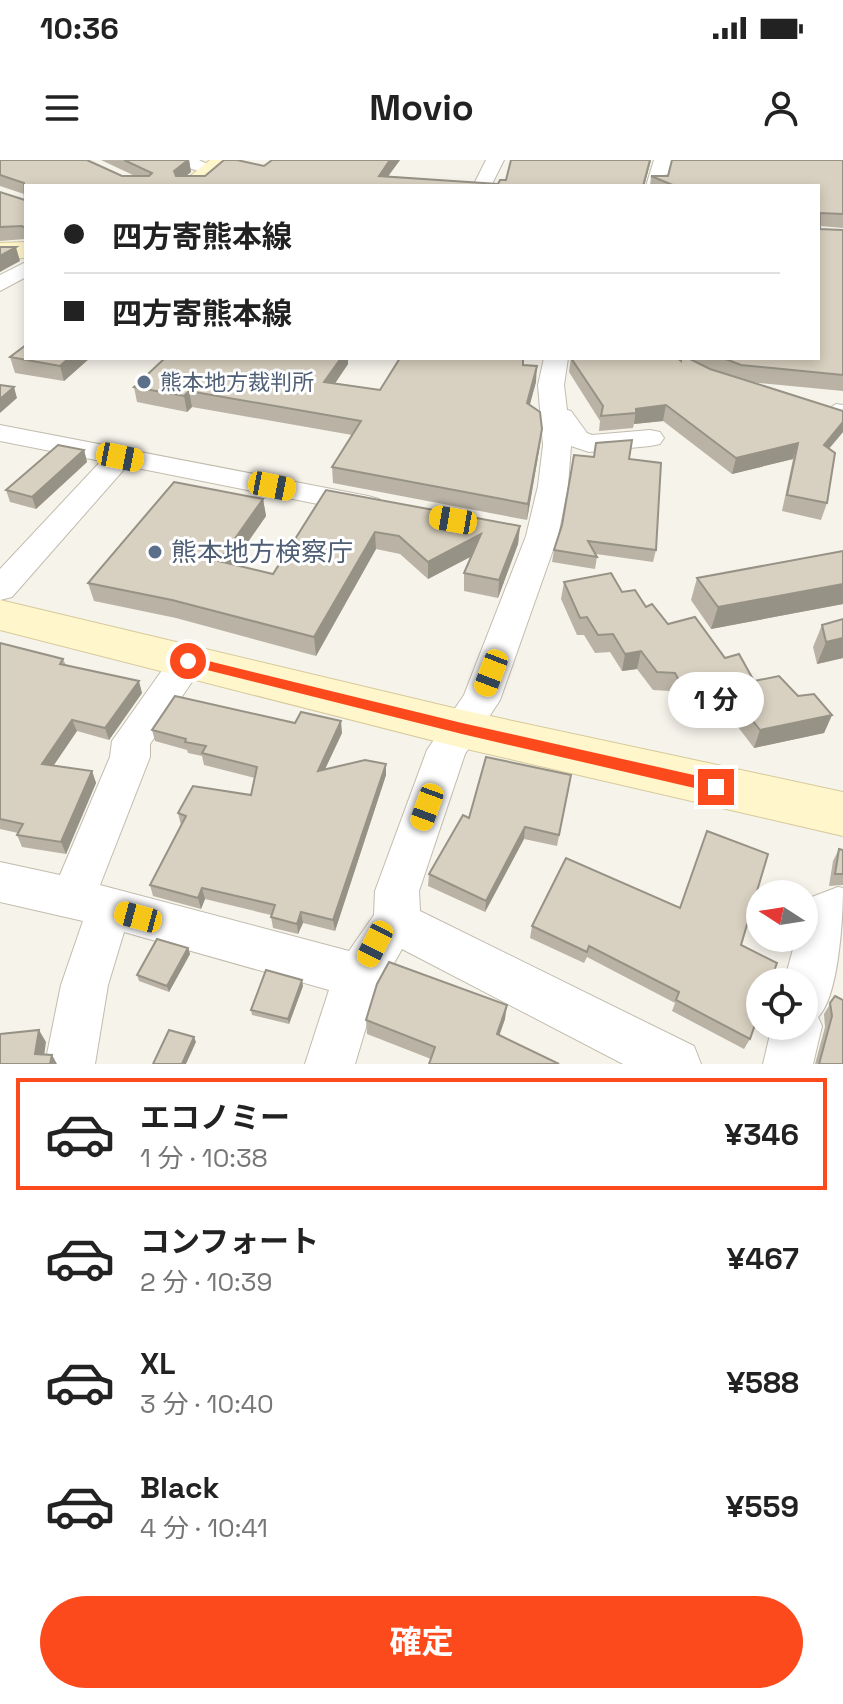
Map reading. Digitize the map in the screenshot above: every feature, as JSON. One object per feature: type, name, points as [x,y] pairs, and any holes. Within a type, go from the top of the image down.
[{"type":"main road","points":[[193,184],[217,165]]},
{"type":"main road","points":[[0,251],[24,250]]},
{"type":"main road","points":[[0,615],[462,729],[843,814]]},
{"type":"street","points":[[182,160],[217,165]]},
{"type":"street","points":[[483,184],[495,160]]},
{"type":"street","points":[[656,184],[663,160]]},
{"type":"street","points":[[0,284],[24,269]]},
{"type":"street","points":[[330,1064],[359,976],[375,944],[397,923],[397,891],[447,750],[481,700],[527,534],[556,459],[551,385],[556,360]]},
{"type":"street","points":[[554,417],[562,417],[577,439],[589,444],[650,438]]},
{"type":"street","points":[[0,433],[393,509]]},
{"type":"street","points":[[0,589],[120,457]]},
{"type":"street","points":[[70,1064],[82,993],[96,940],[91,904],[82,877],[130,757],[131,741],[188,661]]},
{"type":"street","points":[[0,882],[359,976]]},
{"type":"street","points":[[811,968],[825,912],[843,908]]},
{"type":"street","points":[[397,923],[676,1064]]},
{"type":"street","points":[[788,1064],[794,1040]]},
{"type":"lane","points":[[822,415],[841,417]]},
{"type":"building","points":[[0,160],[87,160],[122,176],[149,176],[152,173],[124,160],[188,160],[174,171],[176,176],[205,176],[224,160],[264,166],[272,160],[390,160],[379,176],[498,184],[24,184],[0,175]]},
{"type":"building","points":[[511,160],[650,160],[644,184],[498,184],[500,180],[506,180]]},
{"type":"building","points":[[672,160],[843,160],[843,214],[820,213],[820,184],[670,184],[651,176],[668,176]]},
{"type":"building","points":[[0,192],[24,200],[24,227],[0,227]]},
{"type":"building","points":[[820,229],[843,230],[843,375],[741,365],[728,360],[820,360]]},
{"type":"building","points":[[0,247],[16,247],[0,256]]},
{"type":"building","points":[[24,346],[24,360],[10,357]]},
{"type":"building","points":[[27,360],[67,360],[60,366]]},
{"type":"building","points":[[163,360],[340,360],[324,382],[380,390],[399,360],[523,360],[523,365],[537,366],[527,403],[540,412],[542,429],[528,504],[332,467],[361,421],[189,391],[184,396],[134,387]]},
{"type":"building","points":[[572,360],[692,360],[710,369],[843,411],[843,422],[824,445],[835,453],[827,503],[787,495],[798,443],[736,458],[666,405],[636,409],[636,413],[601,416],[603,406]]},
{"type":"building","points":[[0,385],[14,387],[0,399]]},
{"type":"building","points":[[632,440],[629,459],[661,463],[656,550],[588,541],[597,557],[554,550],[562,525],[574,455],[594,457],[596,443]]},
{"type":"building","points":[[58,445],[84,450],[32,497],[6,490]]},
{"type":"building","points":[[174,482],[263,499],[219,561],[273,574],[326,490],[520,526],[499,580],[464,573],[481,534],[428,562],[399,536],[375,532],[314,637],[172,600],[88,583]]},
{"type":"building","points":[[843,551],[843,584],[718,607],[697,578]]},
{"type":"building","points":[[611,573],[622,592],[635,590],[646,607],[652,604],[668,624],[695,617],[725,658],[739,654],[754,681],[779,676],[798,696],[814,694],[832,715],[760,730],[741,706],[722,706],[714,687],[683,688],[675,673],[657,672],[641,651],[625,654],[613,634],[598,635],[587,617],[580,618],[564,582]]},
{"type":"building","points":[[843,619],[843,638],[826,642],[822,625]]},
{"type":"building","points":[[0,643],[63,659],[60,664],[139,681],[105,728],[72,720],[42,764],[92,771],[61,842],[17,835],[23,824],[0,819]]},
{"type":"building","points":[[175,696],[295,723],[301,712],[341,721],[318,771],[365,760],[386,764],[333,920],[301,912],[297,924],[271,917],[275,905],[202,888],[198,898],[150,885],[186,816],[178,813],[193,786],[251,795],[257,767],[202,753],[206,746],[152,730]]},
{"type":"building","points":[[486,757],[571,775],[559,835],[525,827],[486,901],[429,874],[463,815],[469,818]]},
{"type":"building","points":[[707,831],[768,854],[760,880],[746,880],[746,928],[741,945],[746,948],[746,952],[755,952],[777,963],[775,968],[746,968],[746,1037],[676,1000],[679,992],[589,946],[587,952],[532,926],[566,858],[680,908]]},
{"type":"building","points":[[839,849],[843,850],[843,874],[835,874]]},
{"type":"building","points":[[157,939],[188,948],[167,986],[137,975]]},
{"type":"building","points":[[389,962],[507,1005],[497,1034],[559,1064],[429,1064],[435,1047],[366,1020],[377,984]]},
{"type":"building","points":[[266,970],[302,980],[288,1019],[251,1010]]},
{"type":"building","points":[[835,996],[843,1000],[843,1064],[819,1064],[832,1016],[830,1003]]},
{"type":"building","points":[[39,1030],[35,1054],[52,1055],[50,1064],[0,1064],[0,1034]]},
{"type":"building","points":[[169,1030],[194,1037],[182,1064],[153,1064]]},
{"type":"place","name":"熊本地方裁判所","points":[[144,382]]},
{"type":"place","name":"熊本地方検察庁","points":[[155,552]]},
{"type":"route","points":[[188,661],[462,729],[716,787]]}]
